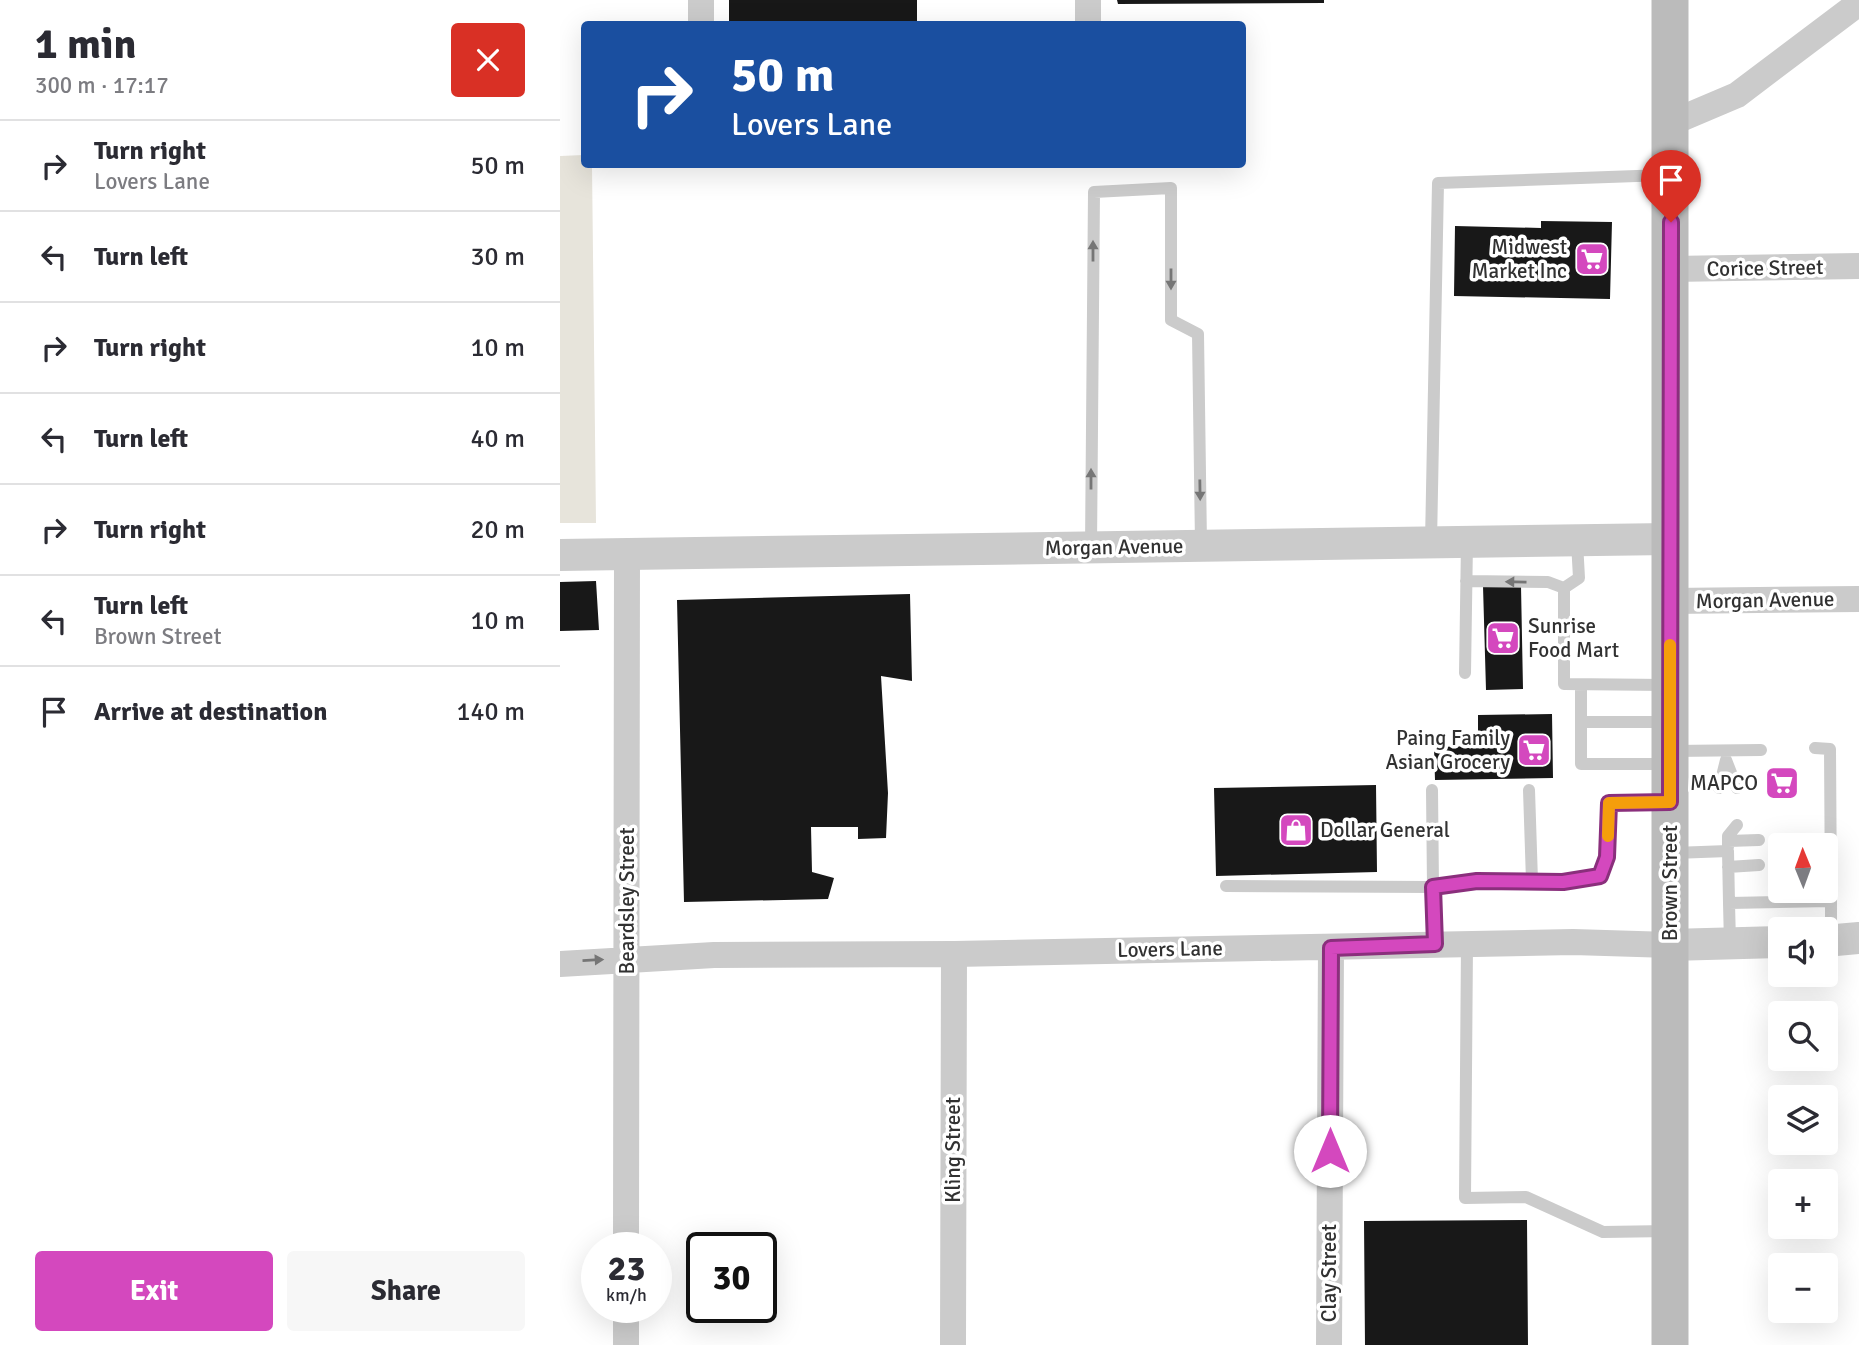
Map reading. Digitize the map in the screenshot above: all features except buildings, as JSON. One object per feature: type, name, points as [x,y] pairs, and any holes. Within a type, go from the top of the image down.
[{"type":"main road","name":"Brown Street","points":[[1670,0],[1670,1345]]},
{"type":"street","points":[[701,0],[701,21]]},
{"type":"street","points":[[1088,0],[1088,21]]},
{"type":"street","points":[[1671,123],[1737,95],[1859,3]]},
{"type":"street","name":"Corice Street","points":[[1671,270],[1859,266]]},
{"type":"street","name":"Morgan Avenue","points":[[560,555],[1669,539]]},
{"type":"street","name":"Beardsley Street","points":[[626,1232],[627,554]]},
{"type":"street","name":"Morgan Avenue","points":[[1671,601],[1859,599]]},
{"type":"street","name":"Lovers Lane","points":[[560,964],[627,958],[1331,948],[1435,944],[1670,945],[1768,942]]},
{"type":"street","name":"Clay Street","points":[[1329,1345],[1331,948]]},
{"type":"street","name":"Kling Street","points":[[953,1345],[954,954]]},
{"type":"street","points":[[626,1323],[626,1345]]},
{"type":"lane","points":[[1432,542],[1434,248],[1438,183],[1670,175]]},
{"type":"lane","points":[[1091,547],[1094,192],[1171,188],[1171,320],[1198,334],[1201,546]]},
{"type":"lane","points":[[1564,588],[1578,578],[1577,540]]},
{"type":"lane","points":[[1465,673],[1467,542]]},
{"type":"lane","points":[[1466,581],[1548,582],[1564,588]]},
{"type":"lane","points":[[1564,588],[1564,684],[1670,685]]},
{"type":"lane","points":[[1581,685],[1581,764],[1670,746]]},
{"type":"lane","points":[[1581,722],[1670,746],[1726,755],[1761,750]]},
{"type":"lane","points":[[1815,748],[1830,749],[1831,833]]},
{"type":"lane","points":[[1718,788],[1726,755]]},
{"type":"lane","points":[[1726,755],[1737,788]]},
{"type":"lane","points":[[1432,790],[1435,944]]},
{"type":"lane","points":[[1529,790],[1532,881]]},
{"type":"lane","points":[[1226,886],[1433,887],[1477,881],[1563,882],[1600,876],[1607,857],[1609,803],[1670,802]]},
{"type":"lane","points":[[1720,825],[1728,843],[1730,943]]},
{"type":"lane","points":[[1728,843],[1737,825]]},
{"type":"lane","points":[[1670,853],[1728,843],[1759,841]]},
{"type":"lane","points":[[1728,867],[1759,865]]},
{"type":"lane","points":[[1729,903],[1768,902]]},
{"type":"lane","points":[[1467,944],[1465,1198],[1526,1196],[1603,1233],[1671,1231]]},
{"type":"shaded area","points":[[581,155],[581,168],[592,168],[596,523],[560,523],[560,156]]},
{"type":"slow traffic","points":[[1608,836],[1609,803],[1670,802],[1670,645]]},
{"type":"place","name":"Midwest Market Inc","points":[[1592,259]]},
{"type":"place","name":"Sunrise Food Mart","points":[[1503,638]]},
{"type":"place","name":"Paing Family Asian Grocery","points":[[1534,750]]},
{"type":"place","name":"MAPCO","points":[[1782,783]]},
{"type":"place","name":"Dollar General","points":[[1296,830]]},
{"type":"route","points":[[1330,1151],[1331,948],[1435,944],[1433,887],[1477,881],[1563,882],[1600,876],[1607,857],[1609,803],[1670,802],[1671,222]]}]
